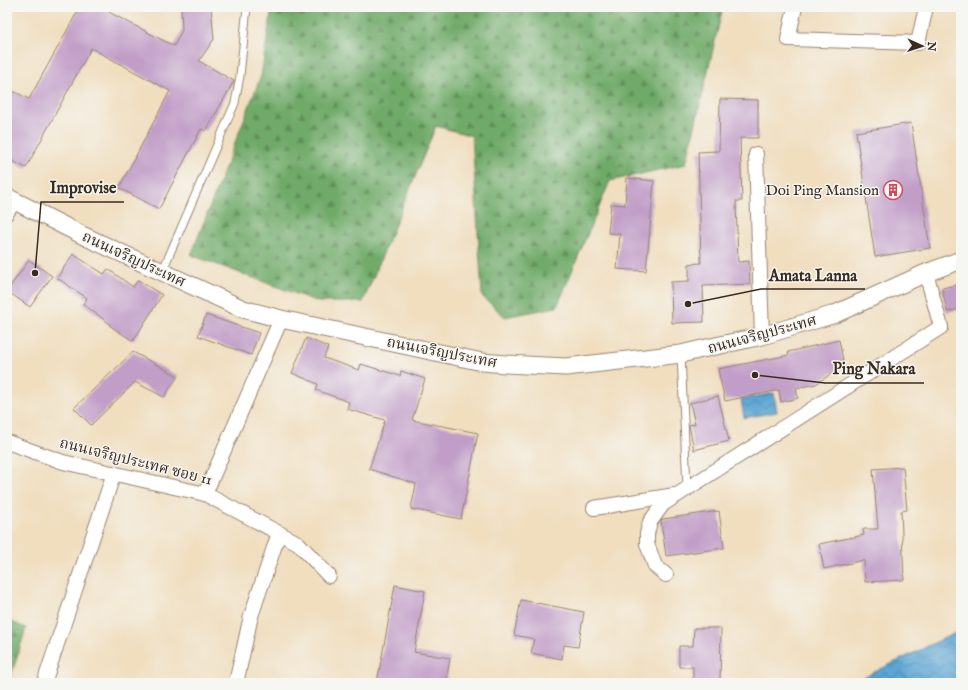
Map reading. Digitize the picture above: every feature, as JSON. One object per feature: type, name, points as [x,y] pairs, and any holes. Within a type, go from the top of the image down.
[{"type":"street","points":[[795,7],[788,40],[918,43],[926,7]]},
{"type":"street","points":[[756,154],[762,336]]},
{"type":"street","name":"ถนนเจริญประเทศ","points":[[13,200],[84,236],[243,309],[281,319],[482,362],[506,364],[566,367],[680,354],[762,336],[835,314],[926,273],[961,260]]},
{"type":"street","points":[[666,575],[655,566],[647,544],[650,522],[663,504],[941,327],[926,273]]},
{"type":"street","points":[[205,494],[281,319]]},
{"type":"street","name":"ถนนเจริญประเทศ ซอย 11","points":[[7,442],[63,462],[205,494],[298,543],[329,576]]},
{"type":"street","points":[[44,683],[114,473]]},
{"type":"street","points":[[594,508],[682,491]]},
{"type":"street","points":[[236,683],[251,616],[280,533]]},
{"type":"lane","points":[[162,272],[235,103],[240,76],[247,7]]},
{"type":"lane","points":[[7,218],[13,200]]},
{"type":"lane","points":[[680,354],[682,491]]},
{"type":"green space","points":[[272,7],[723,7],[686,164],[610,181],[557,307],[505,317],[482,296],[472,136],[436,126],[363,302],[318,302],[191,255],[261,76]]},
{"type":"green space","points":[[7,620],[26,628],[9,683],[7,683]]},
{"type":"water","points":[[774,393],[777,412],[744,418],[741,399]]},
{"type":"water","points":[[961,630],[961,683],[852,683]]},
{"type":"building","points":[[80,7],[99,7],[174,46],[182,30],[181,7],[211,7],[214,39],[199,61],[234,81],[206,131],[201,129],[159,209],[119,188],[170,91],[91,48],[26,168],[7,158],[7,88],[29,99]]},
{"type":"building","points":[[720,99],[758,100],[758,138],[740,138],[742,201],[736,201],[738,262],[749,261],[750,284],[703,286],[704,322],[672,323],[671,282],[689,281],[689,264],[701,263],[698,152],[719,151]]},
{"type":"building","name":"Doi Ping Mansion","points":[[911,123],[930,248],[875,257],[856,132]]},
{"type":"building","points":[[627,178],[654,181],[646,271],[617,269],[620,234],[608,233],[611,204],[625,205]]},
{"type":"building","points":[[73,254],[104,274],[108,269],[133,287],[138,280],[162,295],[133,341],[109,325],[110,324],[83,304],[87,298],[57,278]]},
{"type":"building","points":[[29,260],[52,276],[30,307],[7,291]]},
{"type":"building","points":[[961,284],[961,309],[947,312],[942,288]]},
{"type":"building","points":[[206,315],[259,333],[251,355],[198,336]]},
{"type":"building","points":[[306,338],[328,347],[324,358],[359,370],[361,364],[400,376],[401,371],[425,379],[412,420],[478,433],[461,519],[411,509],[416,484],[369,469],[385,420],[347,409],[349,402],[316,390],[318,384],[292,373]]},
{"type":"building","points":[[839,340],[844,365],[816,384],[796,388],[798,398],[781,402],[779,390],[725,401],[718,369],[789,355],[788,352]]},
{"type":"building","points":[[133,352],[178,376],[164,397],[135,382],[91,425],[74,408]]},
{"type":"building","points":[[718,396],[729,441],[694,450],[689,425],[695,424],[690,403]]},
{"type":"building","points":[[903,467],[907,510],[901,511],[904,580],[865,582],[864,560],[824,569],[819,544],[864,535],[863,529],[878,529],[873,469]]},
{"type":"building","points":[[719,511],[724,548],[666,556],[661,521],[663,519]]},
{"type":"building","points":[[395,585],[425,591],[414,652],[450,658],[446,683],[377,683]]},
{"type":"building","points":[[521,600],[584,612],[578,647],[564,645],[562,659],[531,653],[534,639],[514,635]]},
{"type":"building","points":[[694,628],[721,628],[720,683],[693,683],[693,667],[679,667],[679,646],[693,646]]},
{"type":"place","name":"Doi Ping Mansion","points":[[893,190]]},
{"type":"place","name":"Improvise","points":[[35,273]]},
{"type":"place","name":"Amata Lanna","points":[[688,304]]},
{"type":"place","name":"Ping Nakara","points":[[755,375]]}]
